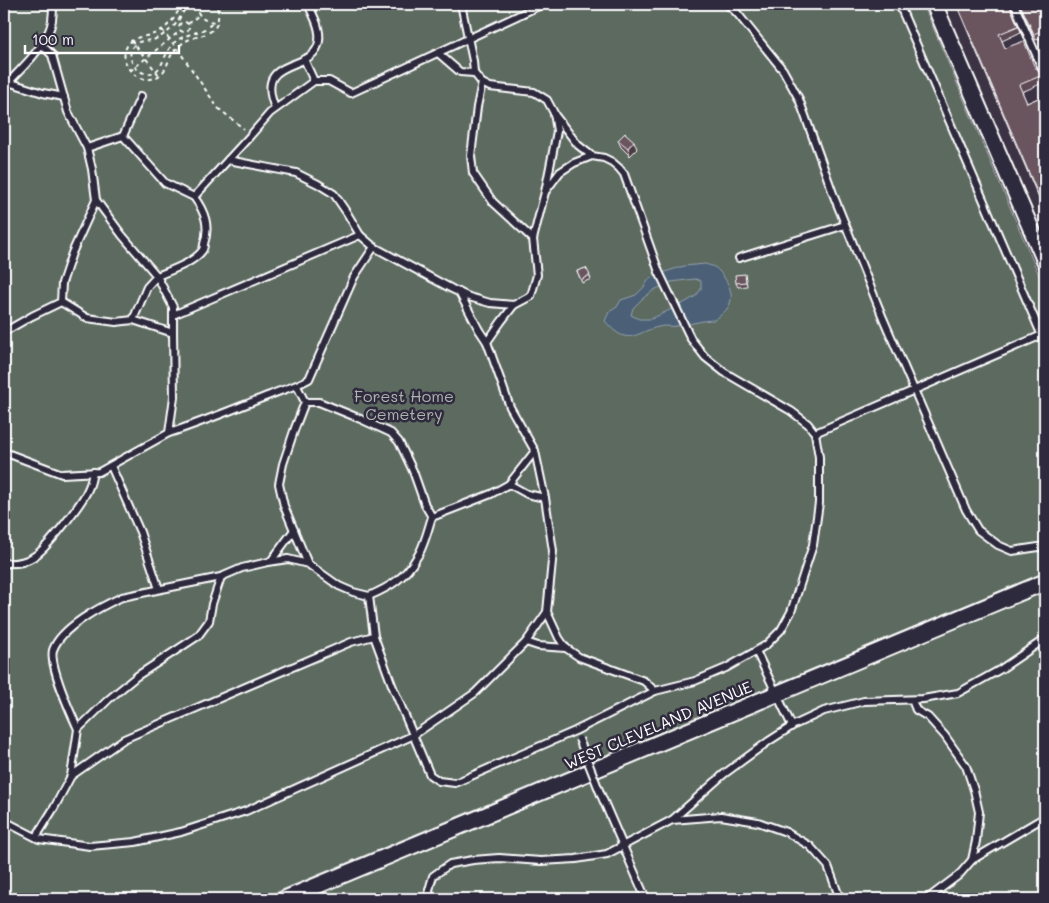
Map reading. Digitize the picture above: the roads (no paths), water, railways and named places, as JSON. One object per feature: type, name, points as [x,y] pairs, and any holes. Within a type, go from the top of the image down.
[{"type":"street","points":[[934,4],[1045,261]]},
{"type":"street","name":"WEST CLEVELAND AVENUE","points":[[285,899],[1045,582]]},
{"type":"lane","points":[[53,4],[50,30],[42,45],[6,84],[64,98]]},
{"type":"lane","points":[[275,108],[270,95],[270,84],[273,77],[286,67],[312,54],[317,48],[319,31],[308,4]]},
{"type":"lane","points":[[461,4],[474,73],[482,83],[490,87],[534,92],[546,100],[578,144],[592,156]]},
{"type":"lane","points":[[194,197],[275,108],[314,81],[329,81],[351,93],[543,4]]},
{"type":"lane","points":[[727,4],[737,12],[783,70],[800,99],[845,225],[966,510],[978,530],[1012,551],[1045,546]]},
{"type":"lane","points":[[899,4],[1045,344]]},
{"type":"lane","points":[[1014,4],[1045,75]]},
{"type":"lane","points":[[42,45],[52,55],[68,112],[87,148],[96,200],[122,235],[157,276],[173,307],[174,397],[169,433]]},
{"type":"lane","points":[[438,53],[460,72],[474,73]]},
{"type":"lane","points":[[304,59],[314,81]]},
{"type":"lane","points":[[482,83],[471,156],[473,173],[493,202],[533,239]]},
{"type":"lane","points":[[87,148],[123,136],[141,96]]},
{"type":"lane","points":[[487,342],[514,305],[531,296],[537,275],[533,239],[546,192],[557,132],[554,113]]},
{"type":"lane","points":[[123,136],[165,183],[194,197],[202,208],[207,222],[207,236],[202,251],[185,264],[157,276],[146,287],[133,320]]},
{"type":"lane","points":[[369,596],[374,636],[392,685],[430,775],[439,781],[455,783],[575,731],[655,691],[695,681],[726,668],[766,645],[781,630],[791,612],[813,545],[818,503],[819,457],[815,433],[808,424],[791,411],[724,372],[705,357],[691,339],[659,272],[624,174],[620,168],[604,158],[592,156],[574,163],[560,172],[546,192]]},
{"type":"lane","points":[[228,160],[296,173],[318,184],[334,194],[360,235],[374,247],[469,297],[490,303],[514,305]]},
{"type":"lane","points":[[61,302],[62,283],[96,200]]},
{"type":"lane","points":[[739,258],[845,225]]},
{"type":"lane","points":[[173,315],[360,235]]},
{"type":"lane","points":[[4,452],[62,474],[100,472],[169,433],[297,386],[308,379],[354,277],[374,247]]},
{"type":"lane","points":[[4,818],[8,823],[39,839],[90,846],[135,842],[182,832],[246,811],[414,735],[475,693],[526,642],[547,612],[553,550],[546,498],[535,451],[510,407],[487,342],[475,324],[459,292]]},
{"type":"lane","points":[[61,302],[87,318],[116,322],[133,320],[173,333]]},
{"type":"lane","points":[[4,332],[61,302]]},
{"type":"lane","points":[[815,433],[1042,335]]},
{"type":"lane","points":[[297,386],[305,402],[286,455],[279,484],[284,506],[308,564]]},
{"type":"lane","points":[[305,402],[319,402],[390,433],[399,442],[414,471],[425,505],[432,517]]},
{"type":"lane","points":[[36,837],[71,776],[78,729],[64,698],[53,661],[53,650],[60,638],[70,628],[107,604],[122,597],[221,577],[242,568],[288,559],[308,564],[339,586],[369,596],[388,588],[404,575],[418,556],[432,517],[491,494],[509,484],[535,451]]},
{"type":"lane","points":[[111,466],[140,532],[159,589]]},
{"type":"lane","points":[[4,563],[21,563],[35,557],[47,545],[89,488],[93,472]]},
{"type":"lane","points":[[509,484],[527,494],[546,498]]},
{"type":"lane","points":[[271,562],[294,530]]},
{"type":"lane","points":[[78,729],[109,699],[137,676],[198,636],[209,621],[212,604],[221,577]]},
{"type":"lane","points":[[547,612],[559,638],[566,648],[579,657],[644,681],[655,691]]},
{"type":"lane","points":[[71,776],[124,739],[351,642],[374,636]]},
{"type":"lane","points":[[430,899],[429,890],[434,876],[450,864],[499,858],[541,861],[576,860],[607,854],[672,820],[724,774],[769,740],[792,726],[824,711],[864,701],[912,700],[958,693],[1001,669],[1045,639]]},
{"type":"lane","points":[[526,642],[538,646],[566,648]]},
{"type":"lane","points":[[756,652],[792,726]]},
{"type":"lane","points":[[912,700],[916,710],[928,717],[945,736],[966,766],[979,812],[972,860]]},
{"type":"lane","points":[[575,731],[646,899]]},
{"type":"lane","points":[[672,820],[721,816],[758,822],[786,832],[810,846],[828,866],[840,899]]},
{"type":"lane","points":[[927,899],[959,875],[972,860],[1045,817]]},
{"type":"water","points":[[705,264],[716,268],[722,275],[731,294],[730,303],[724,313],[714,320],[664,326],[628,337],[621,335],[605,321],[609,312],[617,307],[621,300],[636,295],[649,279],[684,266]],"holes":[[[695,279],[701,281],[701,289],[696,296],[684,303],[651,319],[639,319],[631,315],[633,308],[654,290],[671,282]]]},
{"type":"park label","name":"Forest Home Cemetery","points":[[404,405]]}]
